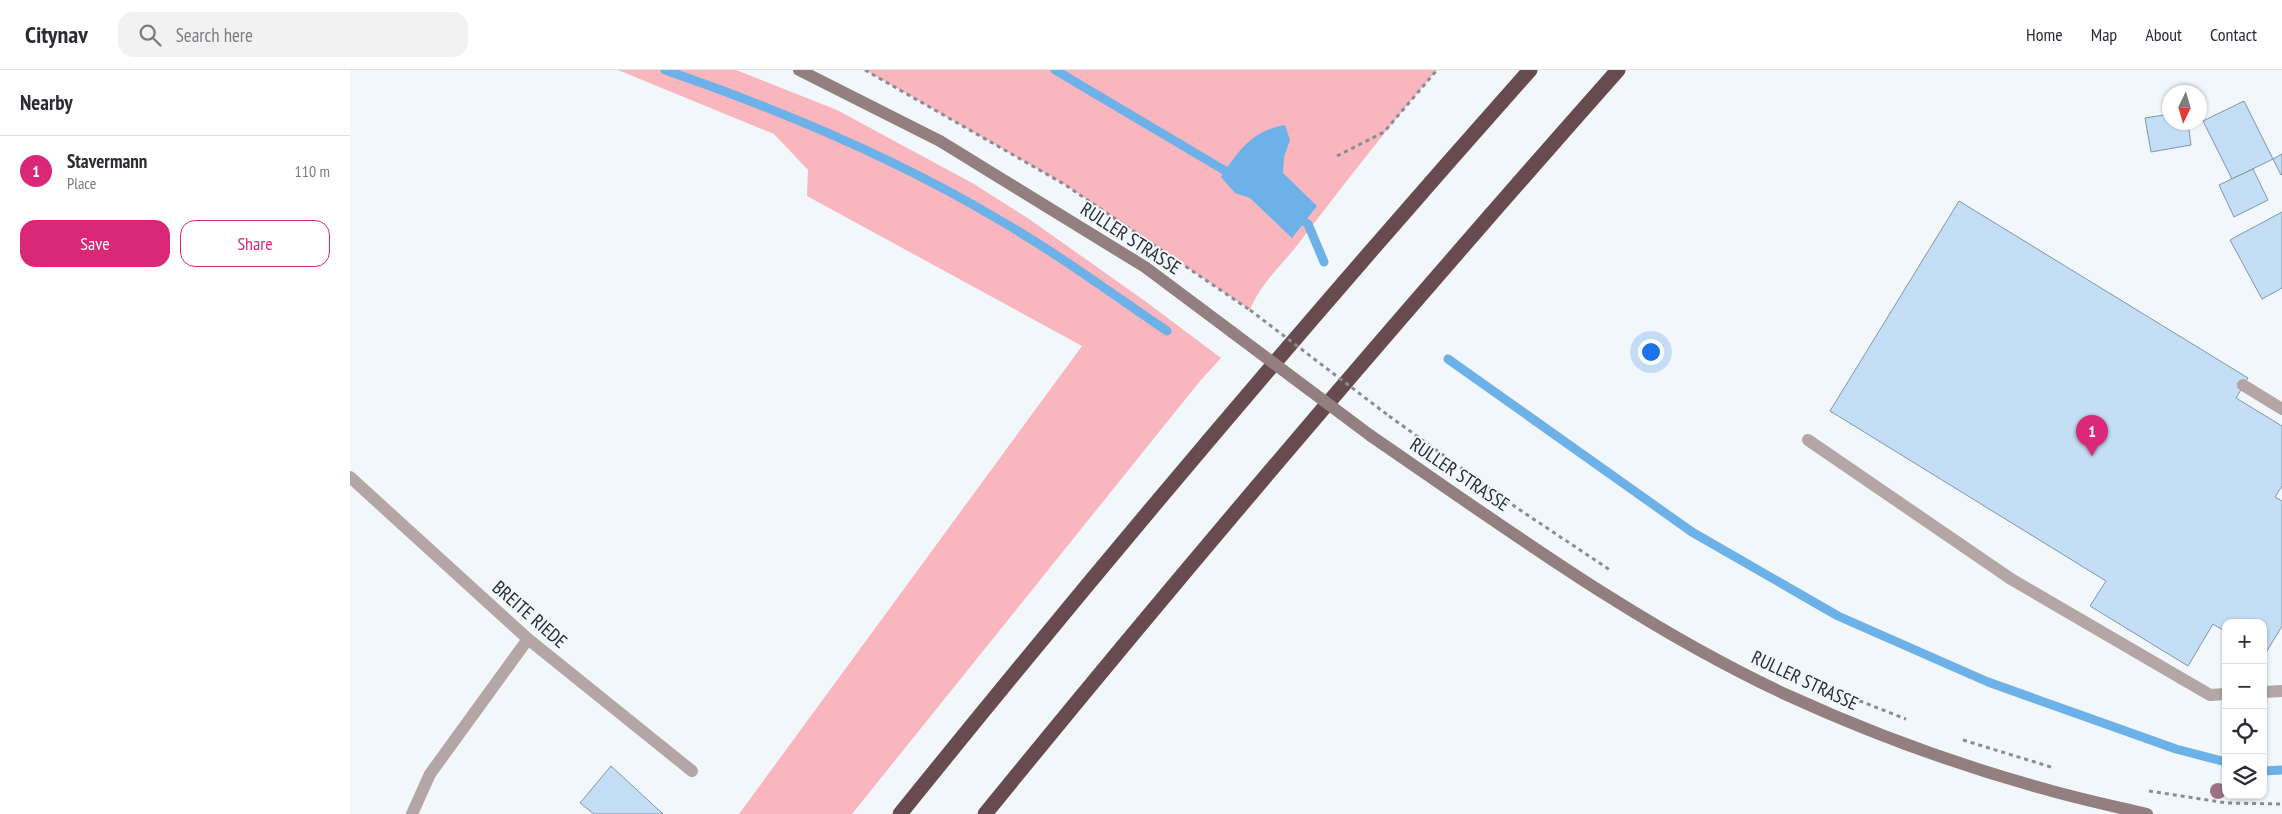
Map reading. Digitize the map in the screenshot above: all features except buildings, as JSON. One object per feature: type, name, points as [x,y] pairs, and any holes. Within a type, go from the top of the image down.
[{"type":"highway","points":[[900,814],[1058,618],[1455,154],[1530,70]]},
{"type":"highway","points":[[985,814],[1112,658],[1501,202],[1618,70]]},
{"type":"main road","name":"RULLER STRASSE","points":[[799,70],[940,141],[1145,267],[1370,436],[1618,602],[1701,651],[1786,695],[1887,737],[1980,770],[2046,790],[2148,814]]},
{"type":"street","points":[[2243,385],[2282,409]]},
{"type":"street","points":[[1808,440],[2011,579],[2210,695],[2222,694]]},
{"type":"street","name":"BREITE RIEDE","points":[[350,477],[528,639],[692,771]]},
{"type":"street","points":[[412,814],[430,774],[528,639]]},
{"type":"street","points":[[2267,692],[2282,691]]},
{"type":"path","points":[[864,70],[1064,184],[1250,310],[1389,416],[1517,508],[1614,573]]},
{"type":"path","points":[[1337,156],[1384,132],[1437,70]]},
{"type":"path","points":[[1836,692],[1909,721]]},
{"type":"path","points":[[1955,738],[2057,768]]},
{"type":"path","points":[[2141,790],[2227,803],[2282,804]]},
{"type":"shaded area","points":[[618,70],[736,70],[837,110],[974,184],[1029,219],[1145,301],[1221,358],[1200,381],[852,814],[739,814],[1082,346],[807,196],[808,170],[774,134]]},
{"type":"shaded area","points":[[865,70],[1437,70],[1265,283],[1250,310],[1064,184]]},
{"type":"water","points":[[1285,125],[1290,140],[1284,157],[1283,173],[1317,206],[1292,238],[1250,198],[1235,193],[1221,177],[1247,143],[1264,132]]},
{"type":"waterway","points":[[665,70],[792,118],[917,175],[1018,231],[1167,331]]},
{"type":"waterway","points":[[1055,70],[1234,176]]},
{"type":"waterway","points":[[1295,216],[1308,224],[1324,262]]},
{"type":"waterway","points":[[1448,359],[1692,532],[1838,616],[1988,682],[2176,749],[2222,761]]},
{"type":"waterway","points":[[2267,771],[2282,770]]},
{"type":"place","name":"Stavermann","points":[[2092,456]]}]
